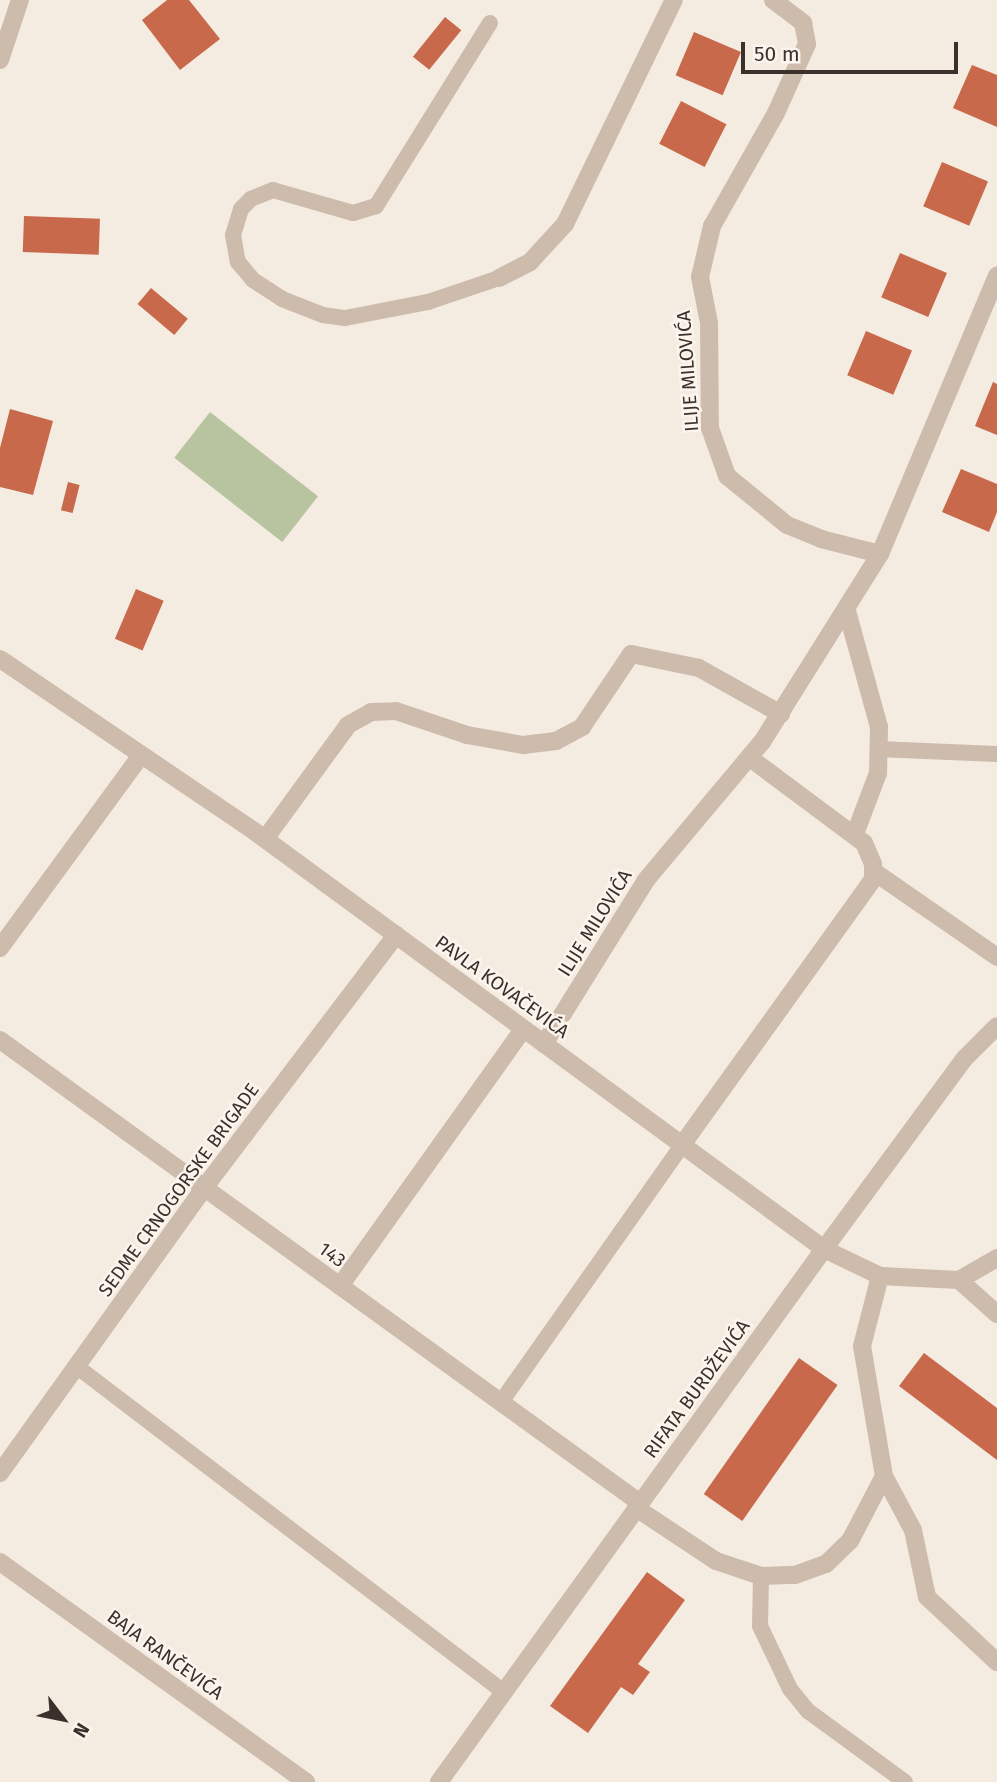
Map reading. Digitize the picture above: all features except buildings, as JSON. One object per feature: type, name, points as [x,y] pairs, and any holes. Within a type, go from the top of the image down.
[{"type":"street","points":[[0,60],[20,0]]},
{"type":"street","points":[[499,278],[530,262],[565,224],[674,0]]},
{"type":"street","name":"ILIJE MILOVIĆA","points":[[773,0],[803,23],[807,44],[776,113],[712,226],[700,277],[709,323],[710,428],[727,476],[757,503],[787,524],[821,539],[880,554]]},
{"type":"street","name":"ILIJE MILOVIĆA","points":[[544,1044],[657,864],[750,758],[847,611],[880,554],[997,276]]},
{"type":"street","points":[[847,611],[878,727],[878,773],[855,834]]},
{"type":"street","points":[[265,839],[348,725],[371,712],[396,711],[467,735],[523,745],[556,741],[582,727],[631,654],[699,668],[780,714]]},
{"type":"street","name":"PAVLA KOVAČEVIĆA","points":[[0,659],[265,839],[824,1249],[880,1276],[959,1280]]},
{"type":"street","points":[[0,948],[141,755]]},
{"type":"street","points":[[750,758],[864,842],[873,871],[997,957]]},
{"type":"street","points":[[682,1146],[854,910],[873,871]]},
{"type":"street","name":"SEDME CRNOGORSKE BRIGADE","points":[[0,1473],[204,1188],[396,935]]},
{"type":"street","name":"RIFATA BURDŽEVIĆA","points":[[439,1782],[824,1249],[965,1058],[997,1026]]},
{"type":"street","points":[[340,1286],[523,1029]]},
{"type":"street","name":"143","points":[[0,1040],[501,1402],[716,1562],[761,1576],[795,1575],[826,1564],[850,1541],[884,1476]]},
{"type":"street","points":[[997,1258],[959,1280],[997,1314]]},
{"type":"street","points":[[880,1276],[862,1346],[884,1476],[913,1530],[927,1597],[997,1662]]},
{"type":"street","name":"BAJA RANČEVIĆA","points":[[0,1562],[306,1782]]},
{"type":"lane","points":[[489,23],[376,206],[353,213],[273,190],[251,199],[241,209],[233,235],[239,262],[253,280],[282,299],[323,315],[345,318],[428,302],[499,278]]},
{"type":"lane","points":[[878,748],[997,754]]},
{"type":"lane","points":[[501,1402],[682,1146]]},
{"type":"lane","points":[[76,1366],[504,1692]]},
{"type":"lane","points":[[761,1576],[760,1626],[790,1689],[808,1711],[905,1782]]},
{"type":"green space","points":[[210,412],[318,496],[282,542],[174,458]]}]
